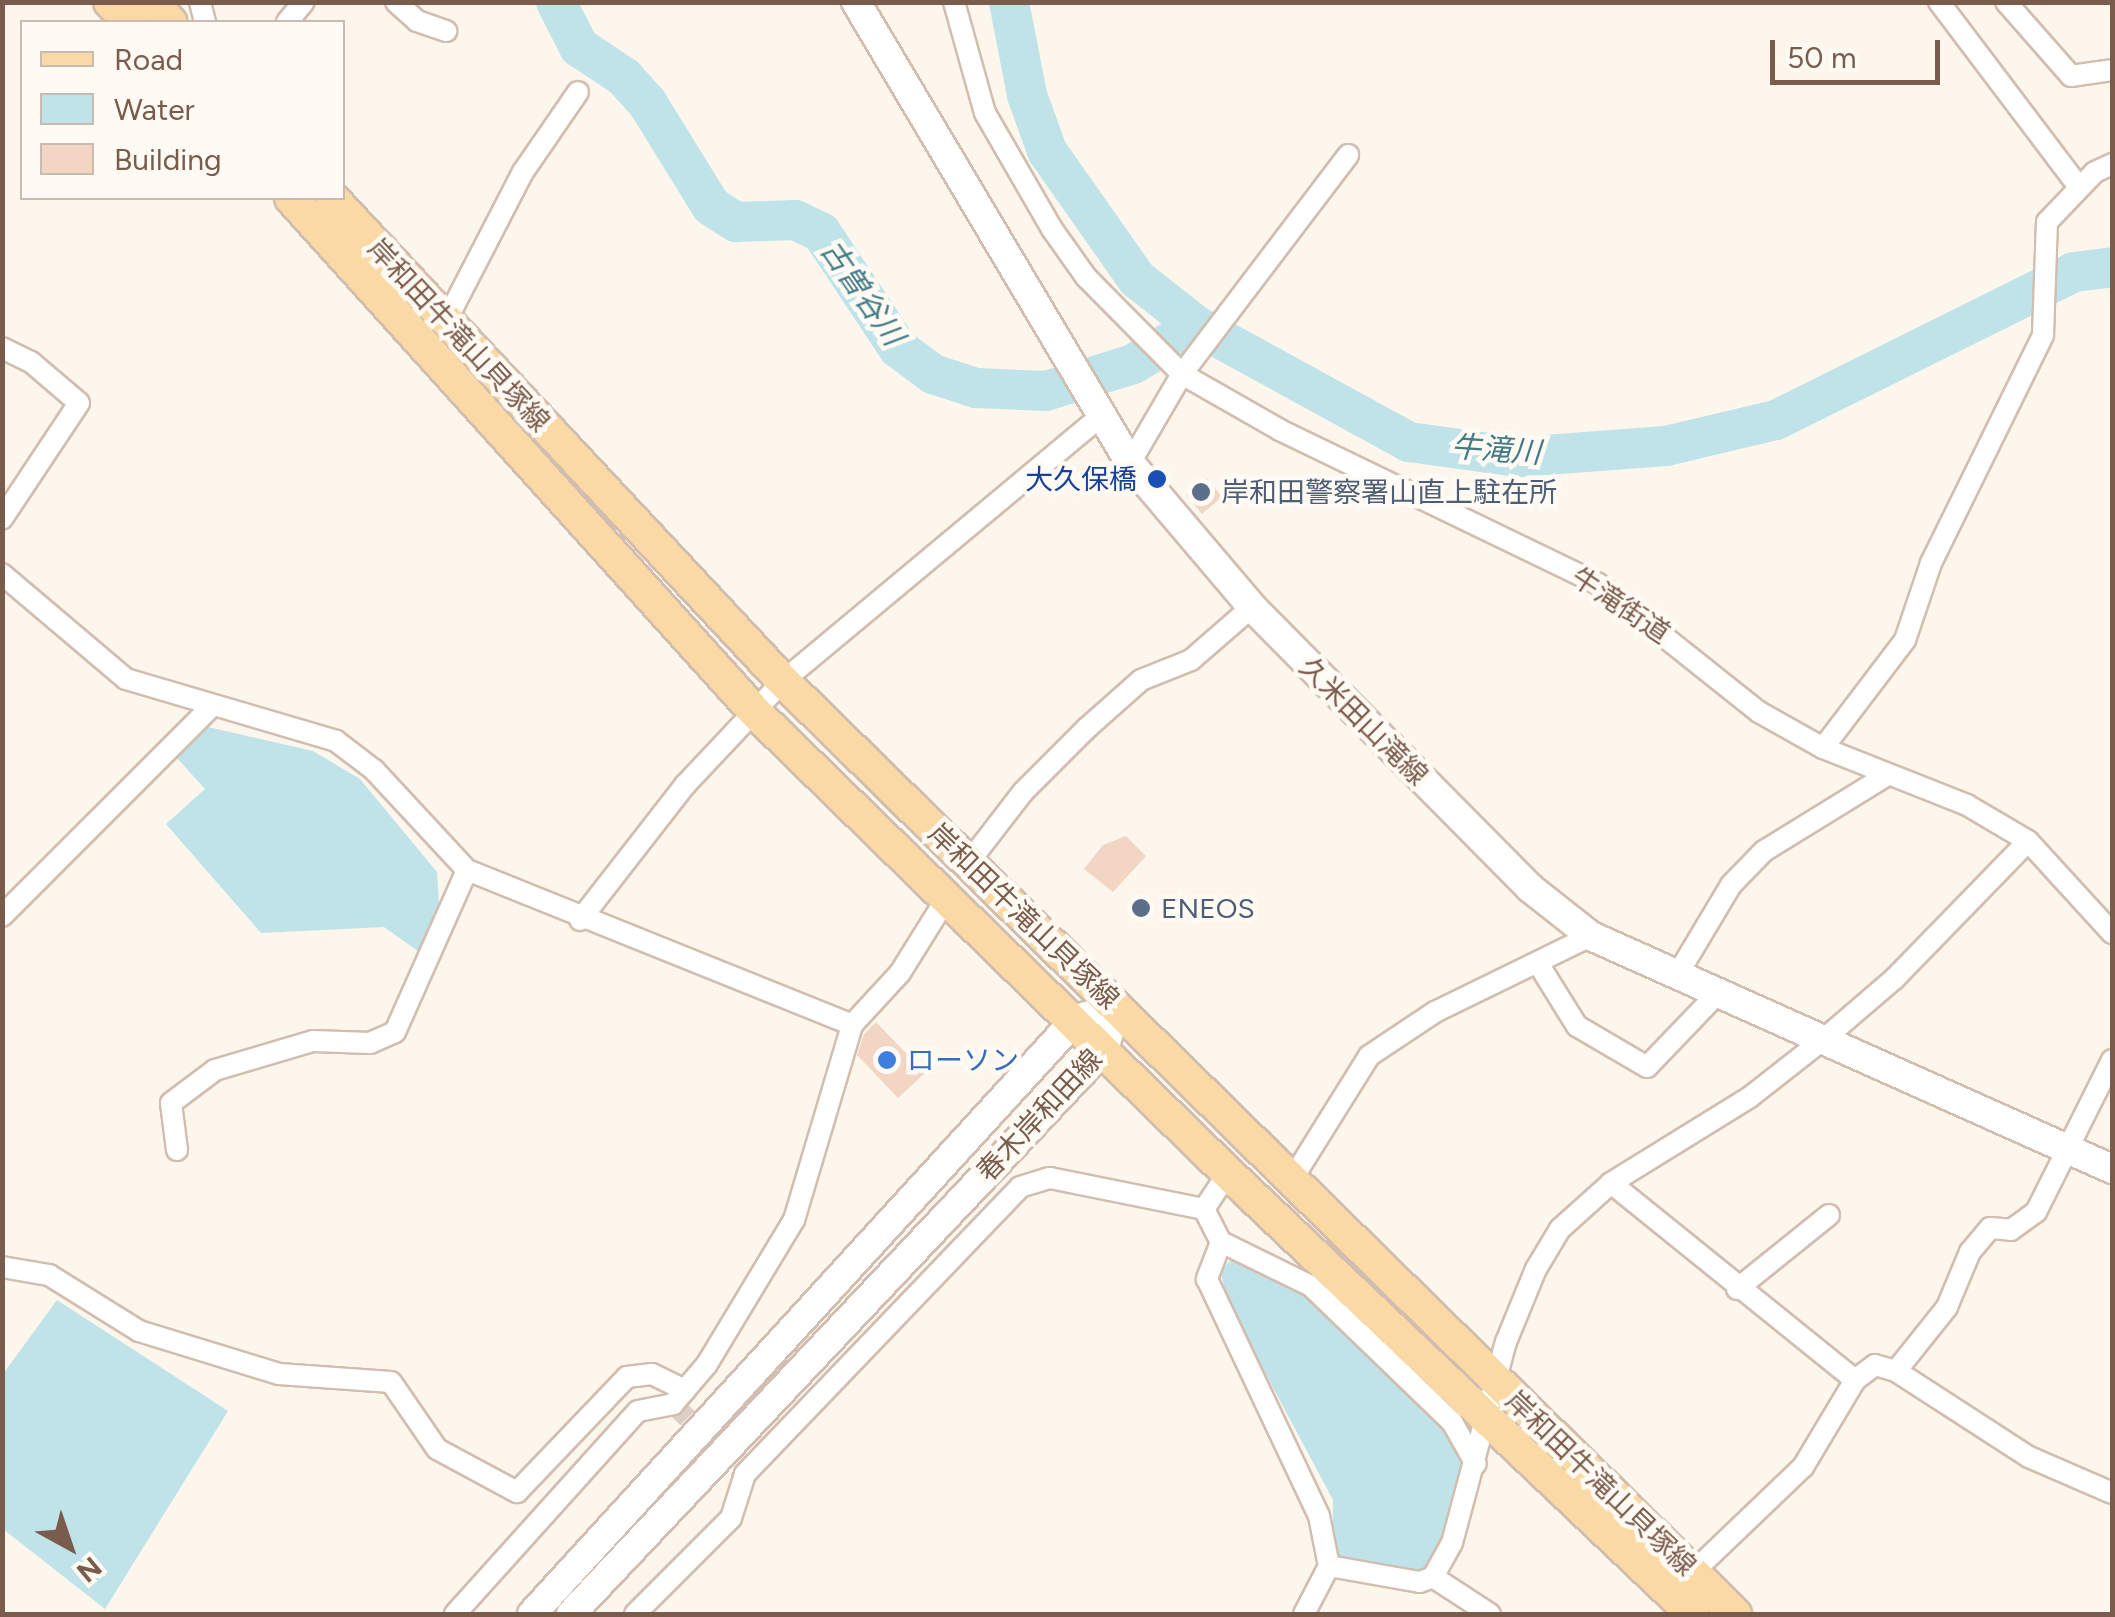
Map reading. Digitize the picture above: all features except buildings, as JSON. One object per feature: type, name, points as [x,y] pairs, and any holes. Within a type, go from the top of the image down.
[{"type":"main road","name":"岸和田牛滝山貝塚線","points":[[293,200],[754,710],[1076,1019],[1228,1174],[1486,1411],[1683,1600],[1735,1614]]},
{"type":"main road","name":"岸和田牛滝山貝塚線","points":[[334,200],[783,680],[1494,1379],[1683,1600]]},
{"type":"street","points":[[396,2],[417,21],[446,32]]},
{"type":"street","name":"久米田山滝線","points":[[856,2],[1068,366],[1130,463],[1252,607],[1530,888],[1592,936],[1676,977],[2112,1169]]},
{"type":"street","name":"牛滝街道","points":[[954,2],[985,113],[1026,186],[1086,277],[1157,347],[1280,430],[1598,584],[1760,712],[1823,748],[1967,805],[2028,840],[2112,932]]},
{"type":"street","points":[[1938,2],[2079,187]]},
{"type":"street","points":[[2006,2],[2071,76],[2112,70]]},
{"type":"street","points":[[446,321],[523,172],[578,92]]},
{"type":"street","points":[[1130,463],[1185,369],[1348,155]]},
{"type":"street","points":[[1823,748],[1905,640],[1931,563],[2043,334],[2044,234],[2079,187],[2112,164]]},
{"type":"street","points":[[2,348],[31,362],[79,403],[2,519]]},
{"type":"street","points":[[580,920],[674,798],[783,680],[1093,408]]},
{"type":"street","points":[[2,574],[126,679],[212,705],[276,718],[336,741],[374,770],[467,870],[580,920],[852,1024]]},
{"type":"street","points":[[970,862],[1023,792],[1087,728],[1141,680],[1190,660],[1252,607]]},
{"type":"street","points":[[2,916],[212,705]]},
{"type":"street","points":[[1676,977],[1731,886],[1764,850],[1886,776]]},
{"type":"street","points":[[1329,1566],[1420,1582],[1433,1577],[1452,1543],[1476,1464],[1494,1379],[1536,1269],[1560,1229],[1611,1183],[1750,1097],[1824,1039],[1894,980],[2028,840]]},
{"type":"street","points":[[177,1150],[171,1103],[215,1070],[298,1044],[370,1043],[395,1032],[467,870]]},
{"type":"street","points":[[455,1614],[638,1412],[672,1404],[684,1390],[794,1220],[852,1024],[900,973],[948,896]]},
{"type":"street","points":[[1291,1181],[1369,1056],[1434,1012],[1592,936]]},
{"type":"street","points":[[1538,964],[1577,1026],[1646,1068],[1717,994]]},
{"type":"street","name":"春木岸和田線","points":[[532,1614],[1076,1019],[1117,1008]]},
{"type":"street","name":"春木岸和田線","points":[[571,1614],[1104,1049],[1117,1008]]},
{"type":"street","points":[[1896,1371],[1947,1307],[1970,1252],[1990,1228],[2011,1230],[2036,1212],[2064,1148],[2112,1060]]},
{"type":"street","points":[[1204,1210],[1228,1174]]},
{"type":"street","points":[[635,1614],[731,1518],[745,1474],[1020,1188],[1050,1178],[1204,1210]]},
{"type":"street","points":[[1611,1183],[1855,1380]]},
{"type":"street","points":[[1204,1210],[1220,1242],[1310,1286],[1452,1422],[1476,1464]]},
{"type":"street","points":[[1738,1289],[1829,1215]]},
{"type":"street","points":[[1220,1242],[1208,1279],[1319,1516],[1329,1566],[1304,1614]]},
{"type":"street","points":[[2,1268],[49,1275],[138,1332],[279,1374],[391,1382],[437,1449],[518,1492],[626,1377],[652,1374],[684,1390]]},
{"type":"street","points":[[1683,1600],[1803,1468],[1855,1380],[1875,1365],[1896,1371],[2029,1457],[2112,1493]]},
{"type":"street","points":[[1433,1577],[1490,1614]]},
{"type":"water","points":[[208,727],[313,751],[360,779],[437,872],[439,904],[422,954],[384,927],[261,933],[166,824],[205,789],[177,758]]},
{"type":"water","points":[[1234,1257],[1293,1283],[1441,1421],[1462,1461],[1449,1530],[1427,1568],[1405,1575],[1332,1557],[1333,1500],[1230,1307],[1220,1271]]},
{"type":"water","points":[[57,1300],[228,1411],[105,1609],[3,1529],[3,1374]]},
{"type":"waterway","name":"古曽谷川","points":[[556,2],[579,47],[624,77],[648,104],[711,206],[736,222],[795,220],[821,232],[898,348],[933,374],[976,388],[1046,391],[1133,364],[1197,326]]},
{"type":"waterway","name":"牛滝川","points":[[1009,2],[1027,95],[1047,151],[1137,279],[1197,326],[1409,442],[1519,457],[1666,446],[1776,420],[2074,272],[2112,267]]},
{"type":"tunnel","points":[[673,1404],[745,1474]]},
{"type":"place","name":"大久保橋","points":[[1157,479]]},
{"type":"place","name":"岸和田警察署山直上駐在所","points":[[1201,492]]},
{"type":"place","name":"ENEOS","points":[[1141,908]]},
{"type":"place","name":"ローソン","points":[[887,1060]]}]
